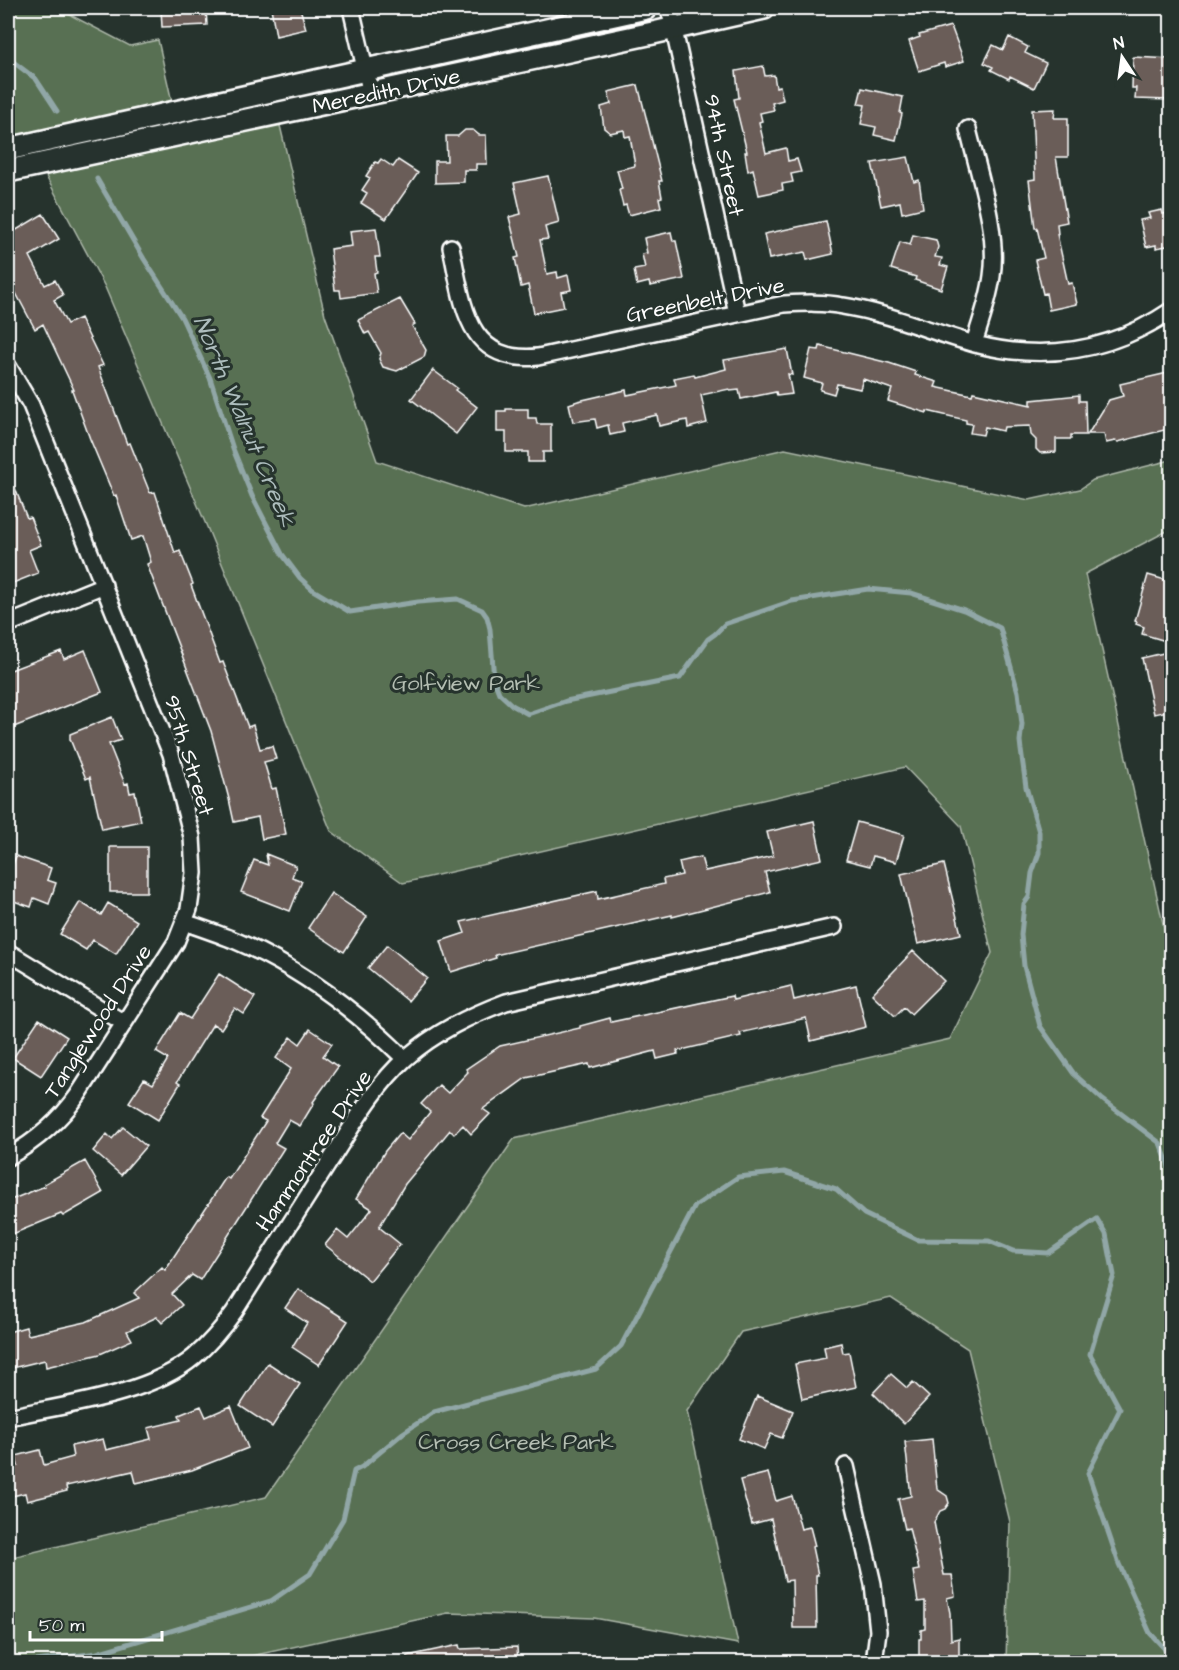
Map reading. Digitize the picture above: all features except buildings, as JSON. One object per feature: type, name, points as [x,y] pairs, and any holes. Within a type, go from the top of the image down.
[{"type":"main road","name":"Meredith Drive","points":[[8,149],[645,8]]},
{"type":"main road","name":"Meredith Drive","points":[[8,171],[764,8]]},
{"type":"street","points":[[351,8],[371,94]]},
{"type":"street","name":"94th Street","points":[[669,8],[737,313]]},
{"type":"street","points":[[968,129],[994,248],[993,274],[974,344]]},
{"type":"street","name":"Greenbelt Drive","points":[[451,247],[464,310],[470,326],[493,350],[507,356],[523,358],[538,357],[784,304],[815,303],[843,306],[874,313],[974,344],[1032,353],[1083,349],[1121,338],[1152,324],[1172,310]]},
{"type":"street","name":"95th Street","points":[[8,366],[31,405],[171,754],[192,837],[194,873],[189,909],[184,922]]},
{"type":"street","points":[[8,624],[104,585]]},
{"type":"street","points":[[184,922],[237,942],[287,967],[334,998],[378,1033],[405,1059]]},
{"type":"street","name":"Tanglewood Drive","points":[[8,1157],[39,1137],[66,1112],[176,942],[184,922]]},
{"type":"street","name":"Hammontree Drive","points":[[8,1417],[125,1391],[160,1378],[193,1358],[220,1331],[234,1312],[373,1095],[405,1059],[451,1025],[506,1002],[834,927]]},
{"type":"street","points":[[8,952],[123,1023]]},
{"type":"street","points":[[846,1466],[873,1584],[878,1631],[874,1662]]},
{"type":"green space","points":[[8,8],[57,8],[130,46],[158,40],[174,111],[8,149]]},
{"type":"green space","points":[[277,113],[325,315],[377,461],[524,509],[785,449],[1029,500],[1080,489],[1093,480],[1171,460],[1171,529],[1085,574],[1171,959],[1171,1662],[1006,1662],[1010,1522],[968,1349],[891,1298],[741,1332],[687,1411],[738,1644],[594,1618],[448,1613],[224,1662],[8,1662],[8,1558],[266,1497],[514,1139],[950,1039],[992,953],[961,826],[905,767],[403,883],[331,831],[207,527],[105,287],[40,165]]},
{"type":"waterway","name":"North Walnut Creek","points":[[8,58],[36,79],[57,111]]},
{"type":"waterway","name":"North Walnut Creek","points":[[97,179],[182,318],[210,378],[233,449],[252,496],[282,554],[300,578],[313,590],[350,612],[418,602],[458,599],[482,610],[487,617],[490,629],[494,680],[499,693],[512,705],[528,714],[566,701],[680,678],[708,639],[725,624],[792,601],[868,589],[911,593],[964,610],[1000,628],[1018,692],[1022,724],[1020,741],[1026,787],[1039,832],[1039,853],[1032,873],[1029,897],[1024,904],[1021,935],[1024,966],[1040,1026],[1074,1074],[1103,1100],[1160,1143],[1168,1163],[1172,1183]]},
{"type":"waterway","points":[[27,1662],[97,1653],[271,1601],[310,1574],[343,1519],[354,1471],[434,1412],[596,1369],[621,1346],[695,1206],[738,1177],[784,1172],[836,1189],[864,1214],[918,1240],[989,1241],[1013,1251],[1048,1253],[1097,1219],[1106,1234],[1114,1275],[1090,1354],[1120,1409],[1088,1473],[1119,1564],[1150,1633],[1164,1648],[1171,1662]]},
{"type":"park label","name":"Golfview Park","points":[[466,682]]},
{"type":"park label","name":"Cross Creek Park","points":[[516,1441]]}]
